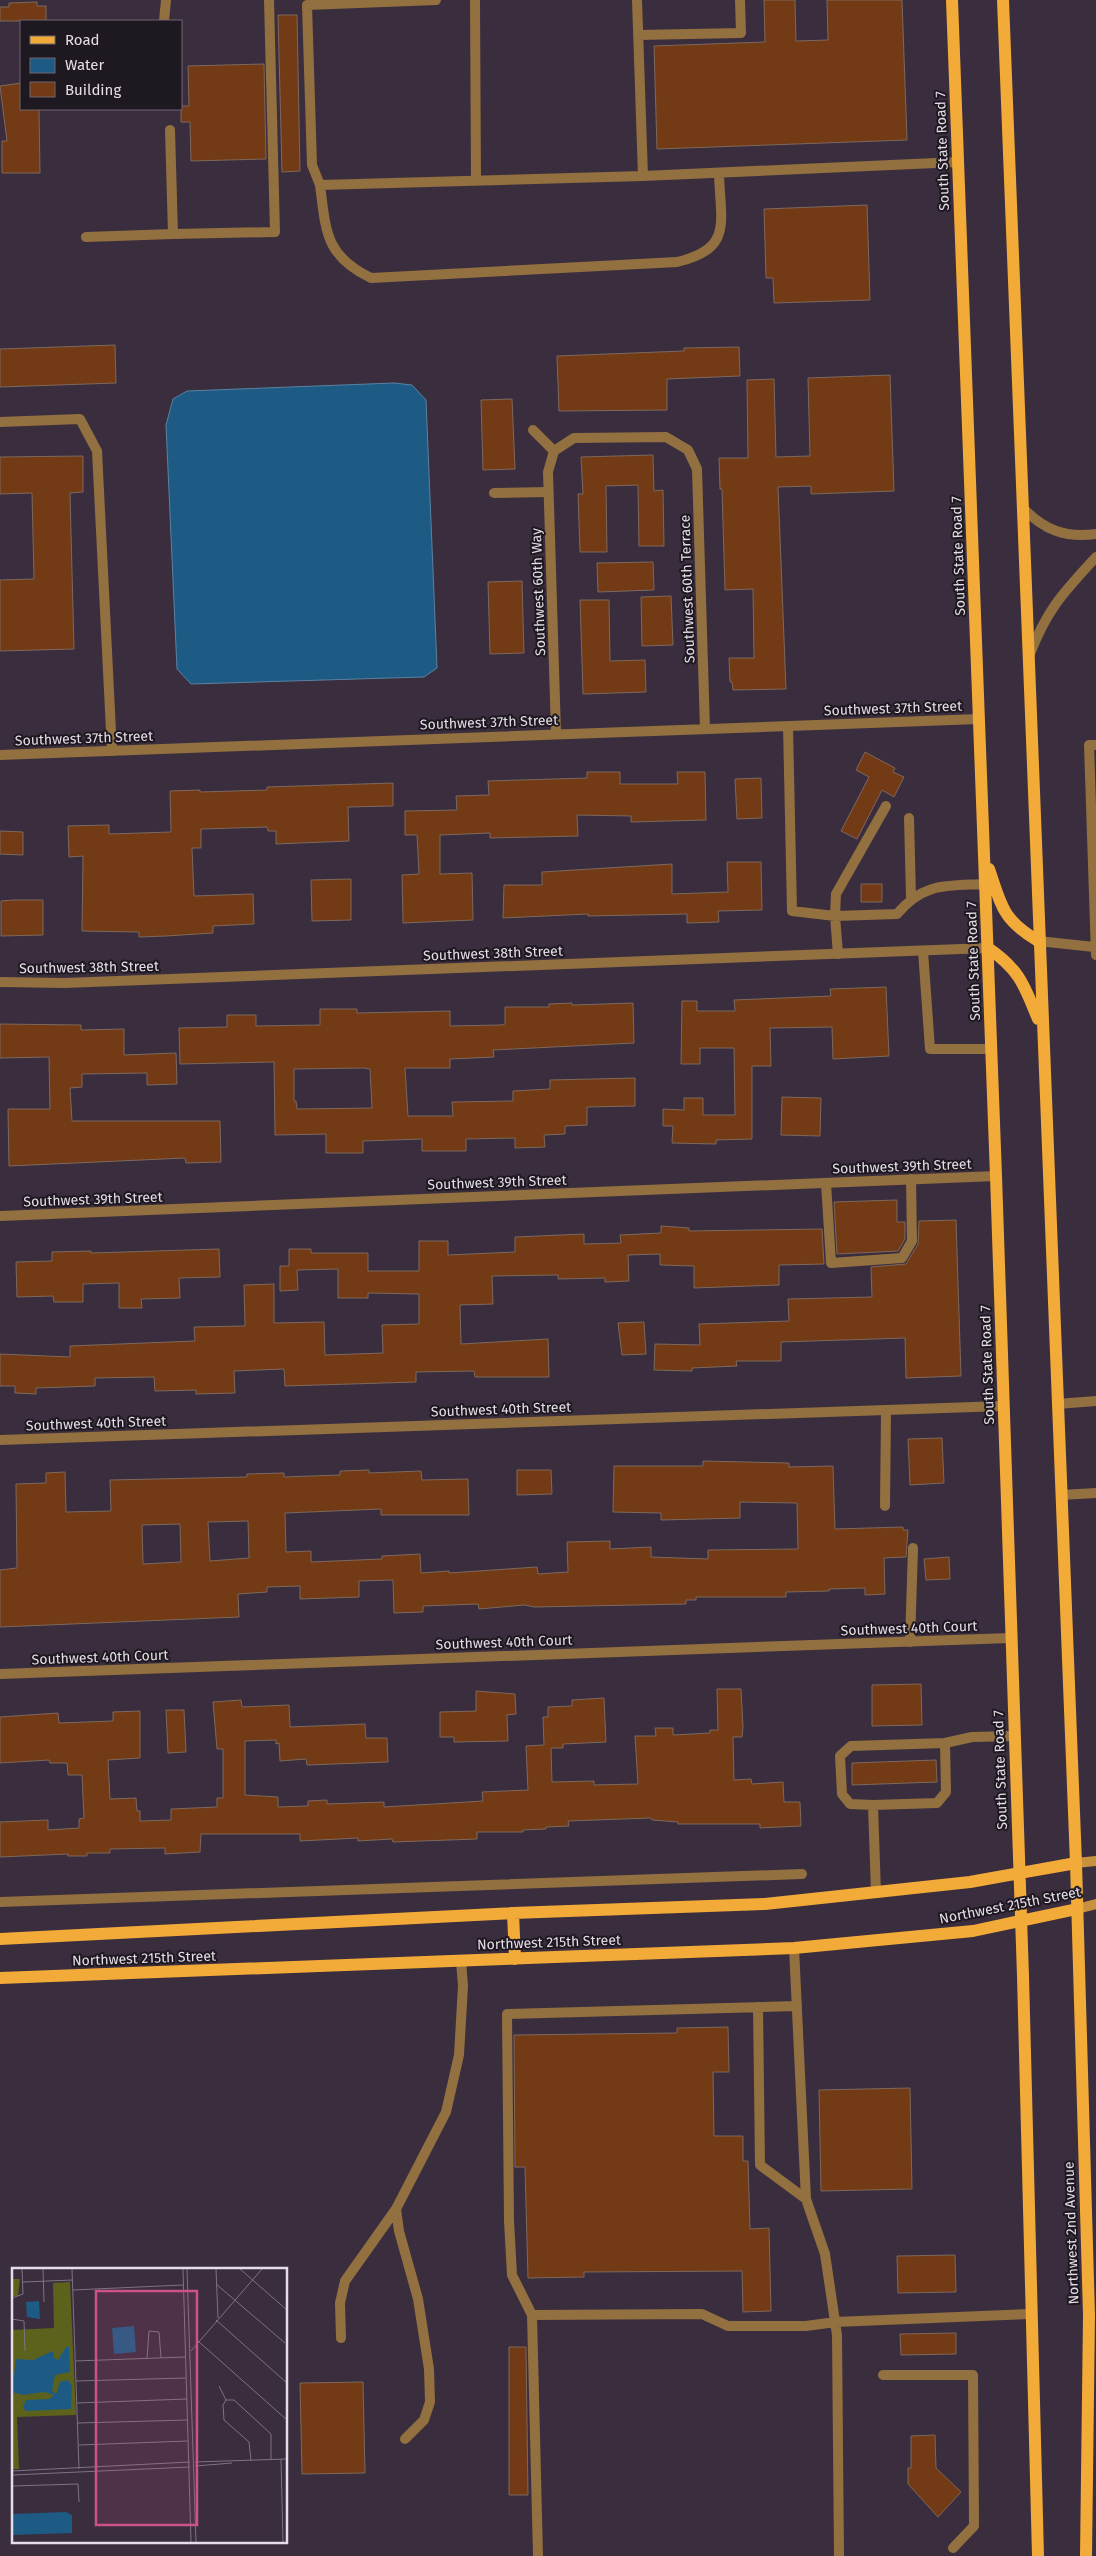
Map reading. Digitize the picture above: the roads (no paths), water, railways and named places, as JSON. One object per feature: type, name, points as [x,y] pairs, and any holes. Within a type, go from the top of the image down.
[{"type":"main road","name":"South State Road 7","points":[[952,0],[992,1049],[1020,1921]]},
{"type":"main road","points":[[1002,0],[1077,1909]]},
{"type":"main road","points":[[985,858],[1004,913],[1021,931],[1038,941]]},
{"type":"main road","points":[[988,948],[1005,960],[1021,977],[1042,1028]]},
{"type":"main road","name":"Northwest 215th Street","points":[[0,1939],[513,1913],[765,1904],[970,1882],[1076,1863]]},
{"type":"main road","name":"Northwest 215th Street","points":[[0,1978],[794,1948],[972,1931],[1077,1909]]},
{"type":"main road","name":"Northwest 2nd Avenue","points":[[1077,1909],[1092,2367],[1086,2556]]},
{"type":"main road","points":[[513,1913],[515,1959]]},
{"type":"main road","points":[[1020,1921],[1038,2556]]},
{"type":"street","points":[[166,0],[166,18]]},
{"type":"street","points":[[436,0],[307,5],[312,165],[320,185],[330,240],[339,257],[352,269],[371,278],[677,262],[695,258],[710,250],[716,242],[720,230],[719,173]]},
{"type":"street","points":[[475,0],[476,181]]},
{"type":"street","points":[[637,0],[643,176]]},
{"type":"street","points":[[638,35],[741,33],[740,0]]},
{"type":"street","points":[[86,237],[275,232],[270,4]]},
{"type":"street","points":[[170,130],[173,234]]},
{"type":"street","points":[[320,185],[643,176],[958,162]]},
{"type":"street","points":[[0,422],[80,419],[97,451],[112,751]]},
{"type":"street","points":[[533,430],[554,451]]},
{"type":"street","name":"Southwest 60th Terrace","points":[[554,451],[574,438],[666,437],[688,450],[696,469],[705,729]]},
{"type":"street","name":"Southwest 60th Way","points":[[554,451],[548,472],[548,492],[556,733]]},
{"type":"street","points":[[494,493],[548,492]]},
{"type":"street","points":[[1022,508],[1034,520],[1055,533],[1080,536],[1096,534]]},
{"type":"street","points":[[1028,658],[1040,627],[1057,599],[1096,557]]},
{"type":"street","name":"Southwest 37th Street","points":[[0,755],[556,733],[978,719]]},
{"type":"street","points":[[788,726],[792,911],[836,916],[897,914],[911,897],[940,886],[986,884]]},
{"type":"street","points":[[1038,941],[1095,951],[1088,745],[1096,745]]},
{"type":"street","points":[[838,954],[836,894],[886,806]]},
{"type":"street","points":[[909,818],[911,897]]},
{"type":"street","name":"Southwest 38th Street","points":[[0,982],[64,983],[988,948]]},
{"type":"street","points":[[923,951],[930,1049],[992,1049]]},
{"type":"street","name":"Southwest 39th Street","points":[[0,1216],[996,1176]]},
{"type":"street","points":[[826,1183],[831,1263],[858,1262],[902,1258],[912,1241],[911,1179]]},
{"type":"street","points":[[1057,1404],[1096,1401]]},
{"type":"street","name":"Southwest 40th Street","points":[[0,1440],[1003,1406]]},
{"type":"street","points":[[884,1506],[886,1410]]},
{"type":"street","points":[[1061,1495],[1096,1494]]},
{"type":"street","points":[[910,1642],[913,1548]]},
{"type":"street","name":"Southwest 40th Court","points":[[0,1674],[1010,1638]]},
{"type":"street","points":[[944,1743],[946,1792],[937,1803],[850,1804],[842,1794],[840,1756],[851,1746],[944,1743],[972,1737],[1014,1736]]},
{"type":"street","points":[[873,1805],[876,1893]]},
{"type":"street","name":"Northwest 215th Street","points":[[1076,1863],[1096,1861]]},
{"type":"street","points":[[0,1902],[802,1874]]},
{"type":"street","name":"Northwest 215th Street","points":[[1077,1909],[1096,1904]]},
{"type":"street","points":[[794,1948],[806,2199],[826,2254],[835,2322],[839,2556]]},
{"type":"street","points":[[341,2338],[340,2303],[345,2281],[396,2209],[446,2112],[460,2055],[463,1986],[461,1961]]},
{"type":"street","points":[[538,2556],[532,2315],[512,2275],[509,2221],[507,2014],[797,2006]]},
{"type":"street","points":[[758,2007],[760,2165],[806,2199]]},
{"type":"street","points":[[396,2209],[399,2231],[418,2299],[429,2369],[430,2402],[424,2420],[405,2439]]},
{"type":"street","points":[[532,2315],[702,2314],[728,2326],[806,2326],[835,2322],[1031,2314]]},
{"type":"street","points":[[883,2375],[973,2375],[974,2526],[953,2548]]},
{"type":"water","points":[[394,383],[412,385],[426,400],[437,668],[424,677],[191,684],[177,669],[166,425],[173,399],[187,391]]}]
